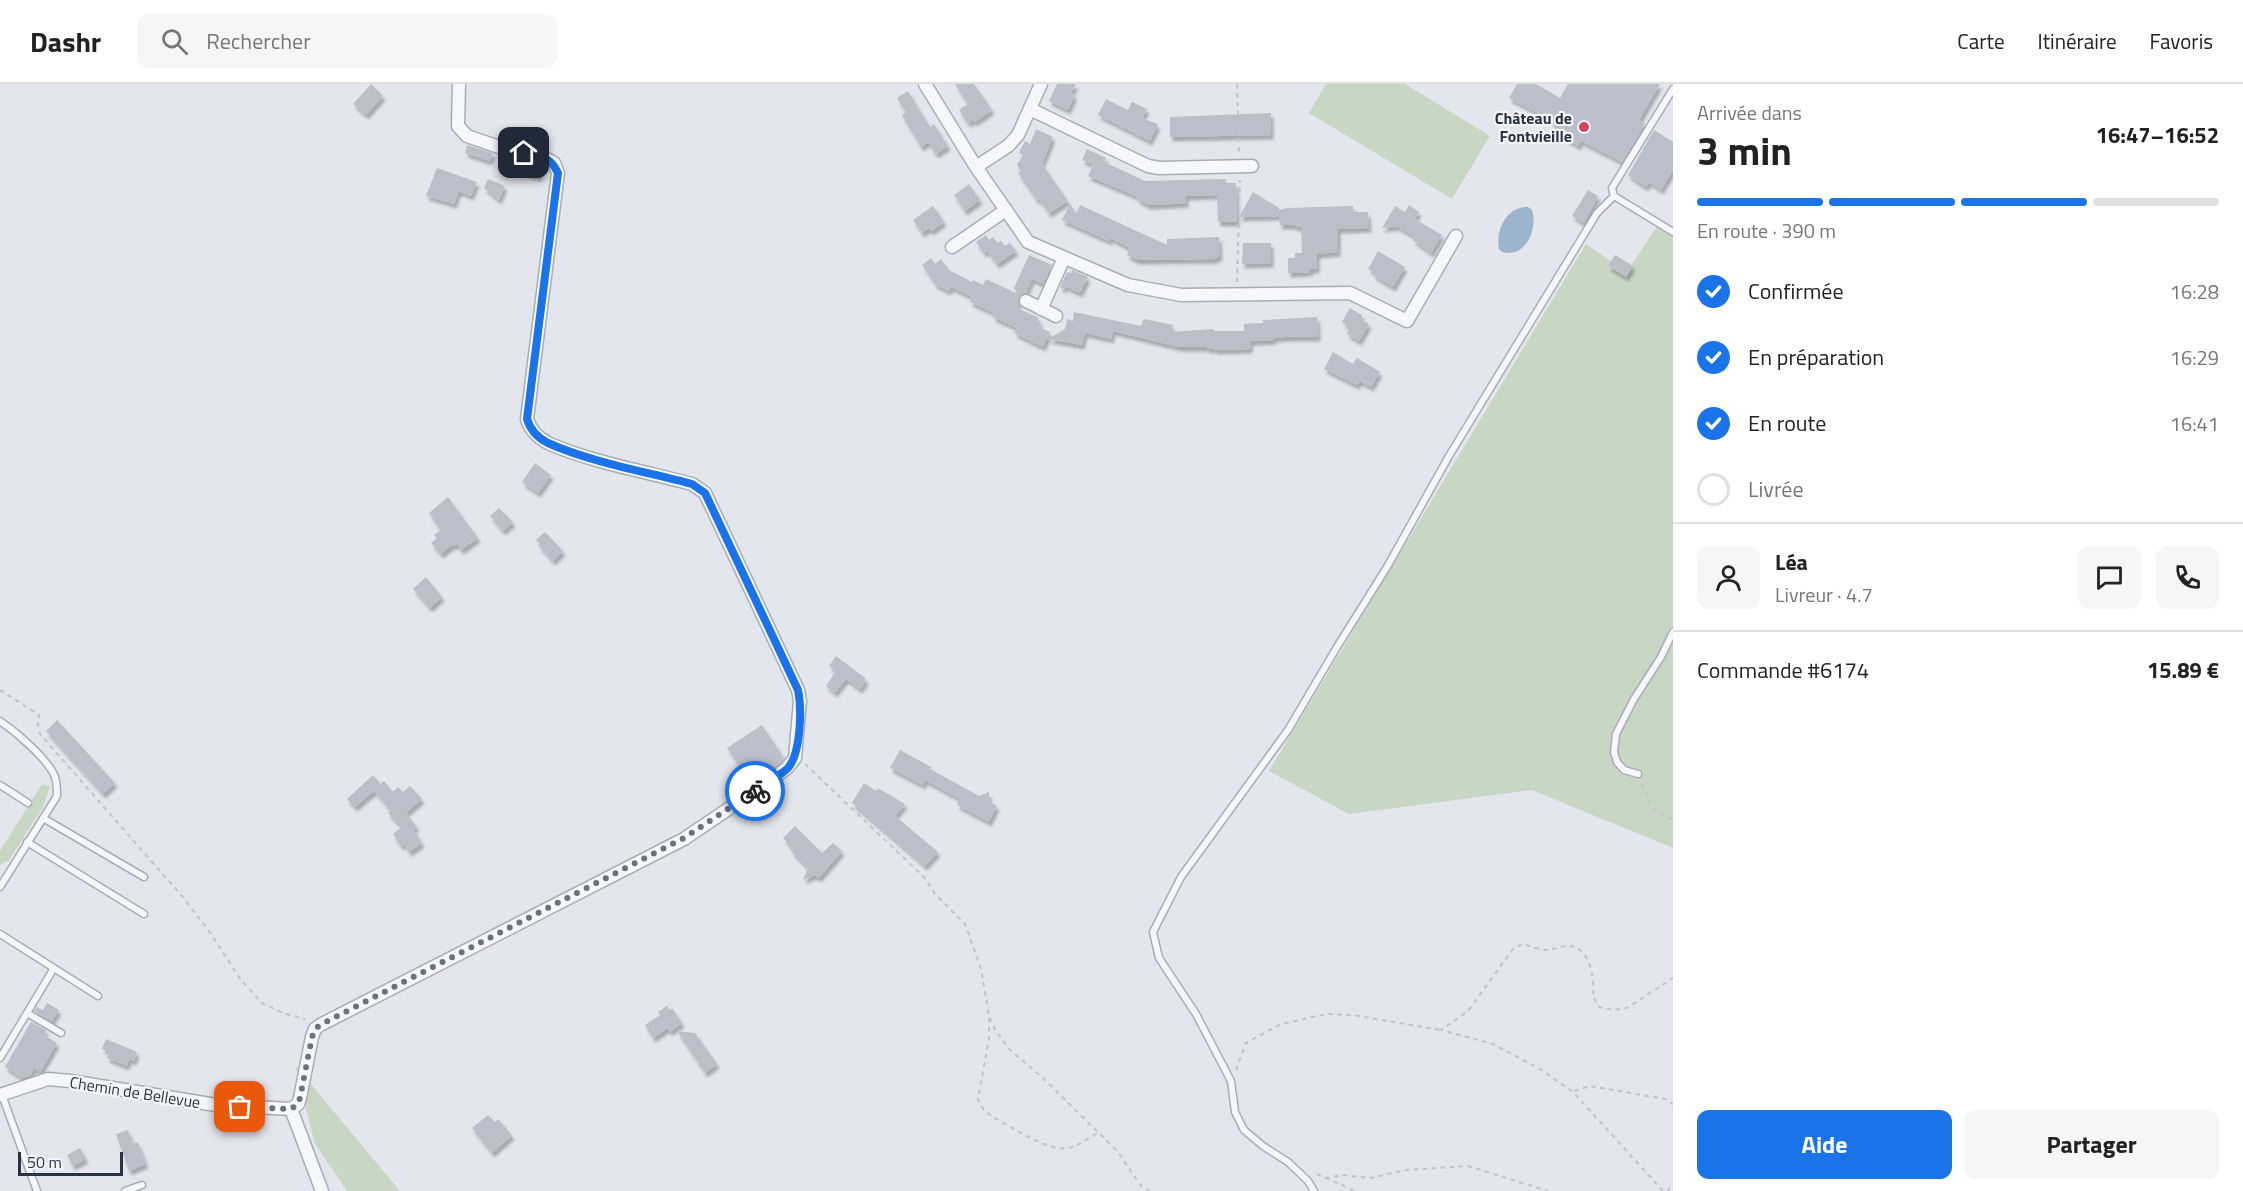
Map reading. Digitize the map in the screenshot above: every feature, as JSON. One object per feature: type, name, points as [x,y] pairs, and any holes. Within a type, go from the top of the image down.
[{"type":"street","points":[[322,1191],[291,1109],[298,1104],[300,1098],[315,1029],[684,838],[771,780],[787,768],[795,758],[800,701],[798,690],[705,493],[692,484],[587,456],[546,442],[530,428],[527,419],[558,173],[554,163],[545,158],[502,148],[468,136],[458,126],[459,84]]},
{"type":"street","points":[[926,84],[976,166],[1028,242],[1128,285],[1181,295],[1350,293],[1407,321],[1456,236]]},
{"type":"street","points":[[976,166],[1008,146],[1018,135],[1041,84]]},
{"type":"street","points":[[1030,109],[1148,166],[1159,168],[1246,166]]},
{"type":"street","points":[[952,248],[1006,210]]},
{"type":"street","points":[[1041,309],[1064,258]]},
{"type":"street","points":[[1026,301],[1056,316]]},
{"type":"street","name":"Chemin de Bellevue","points":[[1,1094],[48,1079],[81,1082],[216,1105],[291,1109]]},
{"type":"lane","points":[[1673,89],[1612,188],[1614,196],[1673,232]]},
{"type":"lane","points":[[1314,1191],[1308,1181],[1288,1162],[1244,1130],[1235,1112],[1232,1082],[1196,1014],[1159,958],[1153,932],[1181,877],[1288,730],[1387,567],[1455,446],[1597,213],[1614,196]]},
{"type":"lane","points":[[1638,774],[1624,770],[1617,762],[1614,752],[1616,734],[1673,632]]},
{"type":"lane","points":[[0,721],[21,736],[54,774],[57,796],[0,886]]},
{"type":"lane","points":[[0,785],[28,803]]},
{"type":"lane","points":[[43,818],[144,877]]},
{"type":"lane","points":[[27,842],[144,914]]},
{"type":"lane","points":[[0,934],[98,996]]},
{"type":"lane","points":[[0,1058],[54,968]]},
{"type":"lane","points":[[27,1013],[61,1033]]},
{"type":"lane","points":[[0,1039],[8,1043]]},
{"type":"lane","points":[[1,1094],[37,1191]]},
{"type":"lane","points":[[125,1191],[142,1185]]},
{"type":"path","points":[[1237,84],[1246,166],[1237,295]]},
{"type":"path","points":[[0,690],[39,715],[40,734],[182,896],[209,931],[241,980],[262,1003],[283,1013],[306,1019],[315,1029]]},
{"type":"path","points":[[795,758],[924,877],[935,894],[965,924],[981,969],[989,1015],[989,1038],[978,1099],[984,1109],[991,1116],[1051,1147],[1065,1149],[1077,1146],[1098,1133]]},
{"type":"path","points":[[1638,774],[1652,809],[1673,820]]},
{"type":"path","points":[[1441,1030],[1468,1011],[1513,949],[1522,944],[1542,950],[1570,946],[1581,950],[1588,960],[1595,983],[1593,997],[1599,1007],[1613,1010],[1627,1008],[1673,978]]},
{"type":"path","points":[[1232,1082],[1246,1043],[1281,1024],[1336,1014],[1441,1030],[1492,1044],[1540,1069],[1573,1092],[1663,1191]]},
{"type":"path","points":[[989,1015],[995,1029],[1009,1049],[1042,1077],[1118,1152],[1141,1186],[1150,1191]]},
{"type":"path","points":[[1573,1092],[1590,1086],[1665,1099],[1673,1104]]},
{"type":"path","points":[[1325,1178],[1342,1175],[1371,1178],[1406,1170],[1468,1166],[1548,1191]]},
{"type":"path","points":[[1316,1174],[1355,1191]]},
{"type":"path","points":[[1667,1191],[1673,1185]]},
{"type":"green space","points":[[1326,84],[1405,84],[1490,136],[1452,199],[1309,113]]},
{"type":"green space","points":[[1661,220],[1673,228],[1673,848],[1532,790],[1349,814],[1269,771],[1586,244],[1627,272]]},
{"type":"green space","points":[[42,784],[50,786],[43,807],[9,860],[0,865],[0,851]]},
{"type":"green space","points":[[295,1065],[400,1191],[347,1191],[315,1144]]},
{"type":"water","points":[[1528,207],[1532,210],[1533,225],[1524,247],[1510,253],[1502,252],[1498,242],[1504,220],[1514,210]]},
{"type":"building","points":[[371,84],[383,96],[366,115],[353,104]]},
{"type":"building","points":[[955,84],[974,84],[992,110],[975,122],[973,120],[968,123],[959,110],[968,104]]},
{"type":"building","points":[[1057,84],[1076,84],[1071,93],[1075,95],[1068,110],[1049,101]]},
{"type":"building","points":[[1517,84],[1536,84],[1560,98],[1568,84],[1660,84],[1639,120],[1645,124],[1622,162],[1581,141],[1578,146],[1563,137],[1566,131],[1552,123],[1553,121],[1509,98]]},
{"type":"building","points":[[908,91],[930,127],[934,124],[948,146],[936,154],[928,142],[921,147],[902,115],[906,112],[897,98]]},
{"type":"building","points":[[1106,99],[1128,110],[1132,102],[1147,109],[1142,118],[1158,124],[1150,141],[1098,115]]},
{"type":"building","points":[[1271,113],[1271,135],[1170,137],[1170,117]]},
{"type":"building","points":[[1036,129],[1053,137],[1042,164],[1068,201],[1049,213],[1018,173],[1021,171],[1017,165],[1023,155],[1019,153],[1025,141],[1030,144]]},
{"type":"building","points":[[1654,130],[1673,142],[1673,170],[1661,190],[1649,182],[1646,187],[1628,175]]},
{"type":"building","points":[[467,145],[493,153],[490,161],[465,153]]},
{"type":"building","points":[[1087,149],[1106,158],[1104,162],[1145,181],[1226,179],[1226,183],[1236,183],[1237,222],[1218,222],[1217,195],[1186,196],[1186,203],[1148,205],[1137,199],[1138,197],[1088,176],[1093,165],[1082,160]]},
{"type":"building","points":[[515,160],[542,166],[539,177],[513,170]]},
{"type":"building","points":[[437,168],[477,182],[471,196],[459,191],[454,204],[426,196]]},
{"type":"building","points":[[488,179],[505,186],[499,200],[484,188]]},
{"type":"building","points":[[969,184],[980,200],[965,211],[954,195]]},
{"type":"building","points":[[1588,190],[1598,196],[1584,223],[1572,216]]},
{"type":"building","points":[[1253,192],[1279,210],[1353,206],[1353,212],[1368,212],[1369,228],[1338,229],[1338,252],[1317,254],[1317,269],[1310,269],[1310,272],[1288,273],[1288,258],[1295,258],[1295,253],[1302,253],[1301,227],[1280,225],[1279,216],[1239,217]]},
{"type":"building","points":[[1070,204],[1076,214],[1080,205],[1167,245],[1167,239],[1219,237],[1220,256],[1216,259],[1137,260],[1127,255],[1130,248],[1062,220]]},
{"type":"building","points":[[1409,205],[1419,212],[1415,219],[1442,235],[1431,253],[1413,240],[1415,237],[1397,226],[1382,228],[1395,206],[1405,212]]},
{"type":"building","points":[[933,206],[944,222],[931,231],[929,228],[922,233],[913,220]]},
{"type":"building","points":[[986,235],[989,240],[993,237],[997,243],[1001,241],[1005,246],[1010,243],[1016,251],[997,264],[987,251],[984,253],[976,242]]},
{"type":"building","points":[[1243,243],[1271,243],[1271,263],[1242,264]]},
{"type":"building","points":[[1378,251],[1405,267],[1393,287],[1373,275],[1374,272],[1368,269]]},
{"type":"building","points":[[1029,255],[1052,265],[1043,284],[1032,279],[1026,293],[1021,294],[1018,301],[1019,309],[1039,318],[1037,321],[1041,323],[1039,327],[1050,332],[1043,347],[1014,333],[1017,328],[993,317],[994,313],[970,302],[972,297],[951,287],[949,291],[936,285],[922,265],[931,258],[935,264],[941,259],[949,270],[972,282],[973,280],[983,285],[986,279],[1018,294],[1014,288]]},
{"type":"building","points":[[1615,255],[1633,266],[1626,277],[1608,266]]},
{"type":"building","points":[[1072,270],[1088,277],[1080,293],[1065,286],[1063,289],[1060,287],[1067,272],[1071,273]]},
{"type":"building","points":[[1350,308],[1362,315],[1360,319],[1369,324],[1359,341],[1347,334],[1349,326],[1342,322]]},
{"type":"building","points":[[1074,312],[1141,326],[1144,319],[1173,325],[1171,332],[1214,329],[1214,331],[1244,331],[1244,324],[1263,323],[1263,320],[1317,317],[1318,337],[1273,338],[1274,340],[1251,341],[1250,349],[1214,350],[1215,348],[1207,349],[1207,347],[1179,347],[1113,331],[1111,339],[1085,333],[1082,345],[1048,339],[1065,329],[1067,319],[1073,321]]},
{"type":"building","points":[[1333,352],[1353,364],[1357,358],[1380,372],[1371,387],[1360,381],[1357,385],[1324,369]]},
{"type":"building","points":[[535,463],[551,475],[538,493],[522,482]]},
{"type":"building","points":[[448,497],[478,538],[461,550],[457,544],[454,546],[453,544],[441,554],[431,543],[437,538],[434,535],[441,530],[429,513]]},
{"type":"building","points":[[499,508],[513,522],[503,531],[490,516]]},
{"type":"building","points":[[545,532],[563,551],[553,561],[536,540]]},
{"type":"building","points":[[426,577],[442,597],[430,608],[413,589]]},
{"type":"building","points":[[836,656],[865,678],[860,689],[846,679],[835,693],[826,686],[836,671],[829,666]]},
{"type":"building","points":[[57,720],[115,783],[103,794],[46,731]]},
{"type":"building","points":[[762,725],[784,758],[778,765],[751,782],[727,748]]},
{"type":"building","points":[[900,750],[979,796],[989,792],[989,801],[997,806],[989,822],[957,805],[960,799],[925,780],[923,785],[890,768]]},
{"type":"building","points":[[373,775],[380,783],[375,789],[384,781],[393,792],[398,787],[403,792],[410,786],[422,799],[406,813],[417,827],[413,829],[422,843],[409,852],[404,844],[401,846],[393,834],[402,827],[388,813],[391,810],[374,791],[355,807],[347,799]]},
{"type":"building","points":[[864,783],[876,791],[878,788],[905,804],[895,816],[938,852],[925,866],[852,803]]},
{"type":"building","points":[[795,826],[822,853],[833,843],[842,851],[819,878],[815,875],[803,880],[808,868],[791,851],[793,849],[783,838]]},
{"type":"building","points":[[47,1003],[59,1010],[52,1021],[34,1011],[37,1007],[43,1010]]},
{"type":"building","points":[[667,1006],[670,1010],[672,1008],[682,1023],[670,1032],[668,1028],[653,1038],[645,1025],[660,1015],[658,1012]]},
{"type":"building","points":[[31,1022],[46,1030],[44,1035],[57,1043],[40,1072],[34,1068],[30,1076],[22,1078],[5,1067]]},
{"type":"building","points":[[677,1031],[695,1033],[717,1064],[705,1073]]},
{"type":"building","points":[[106,1039],[137,1052],[134,1061],[129,1059],[127,1066],[107,1058],[109,1052],[102,1049]]},
{"type":"building","points":[[488,1115],[495,1122],[498,1119],[512,1135],[492,1153],[472,1128]]},
{"type":"building","points":[[128,1130],[133,1144],[138,1142],[146,1164],[129,1171],[116,1134]]},
{"type":"building","points":[[80,1148],[86,1159],[73,1166],[67,1155]]},
{"type":"way so far","points":[[240,1107],[291,1109],[298,1104],[312,1037],[315,1029],[320,1025],[684,838],[755,791]]},
{"type":"place","name":"Château de Fontvieille","points":[[1584,127]]},
{"type":"route","points":[[524,153],[545,158],[554,163],[558,173],[527,419],[530,428],[546,442],[587,456],[692,484],[705,493],[798,690],[800,701],[795,758],[787,768],[755,791]]}]
